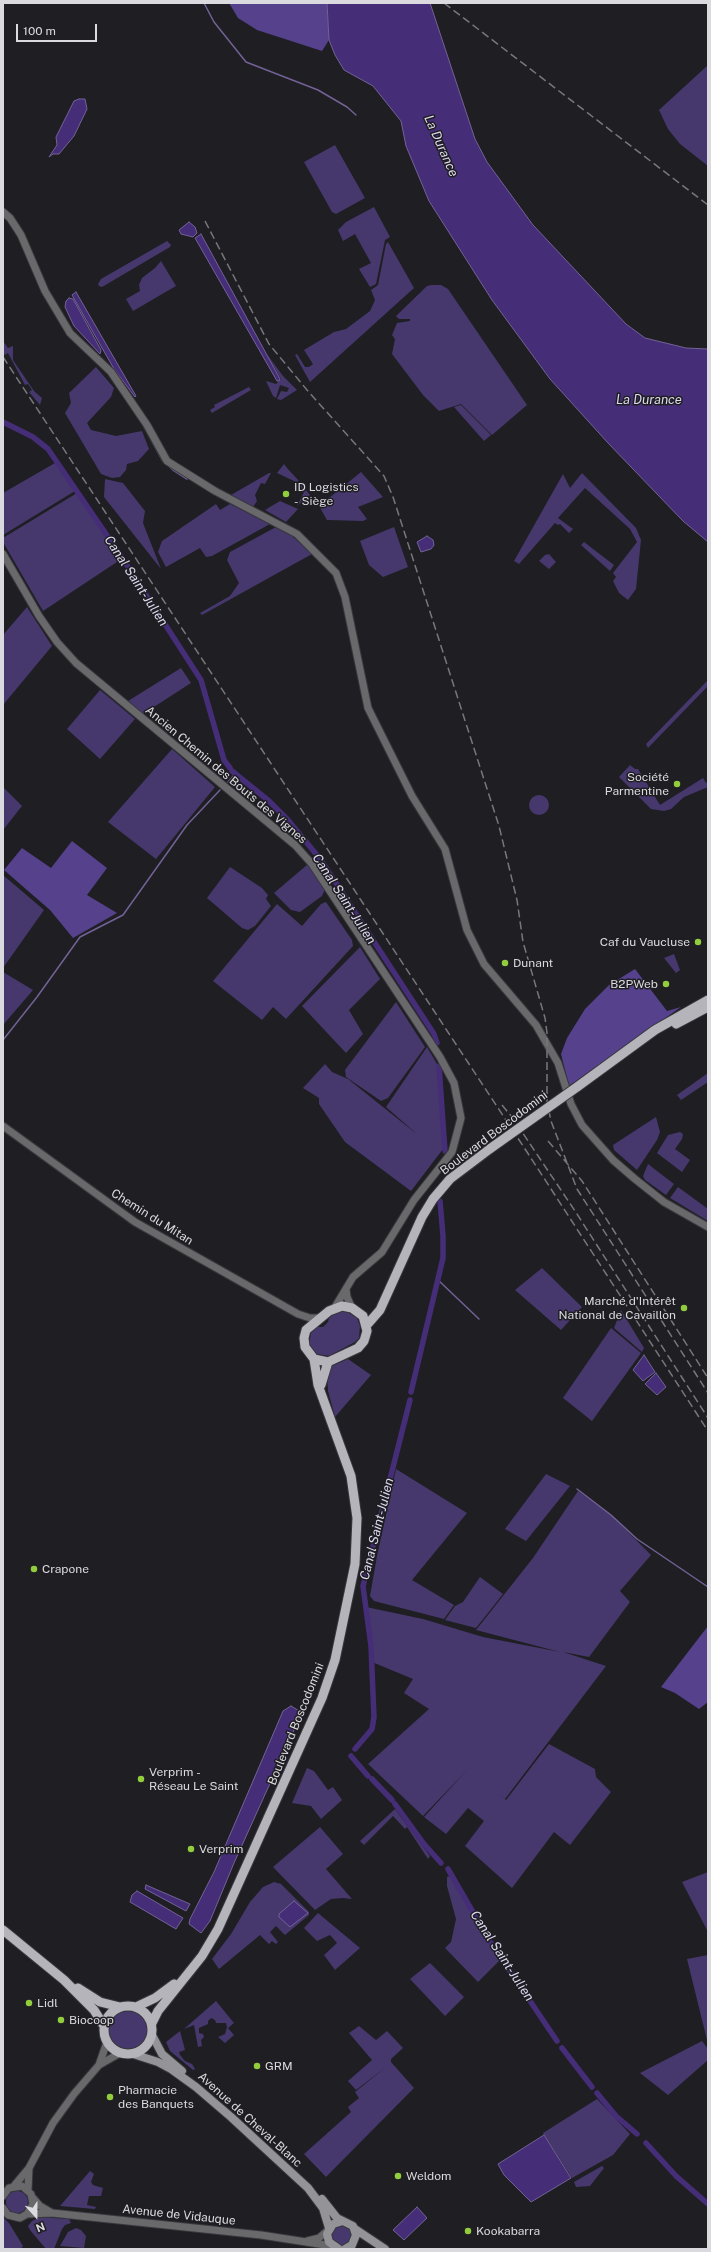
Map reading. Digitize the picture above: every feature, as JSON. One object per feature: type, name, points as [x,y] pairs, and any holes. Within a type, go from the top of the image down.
[{"type":"main road","name":"Boulevard Boscodomini","points":[[366,1326],[380,1310],[422,1217],[433,1199],[450,1179],[490,1148],[655,1030],[708,1000]]},
{"type":"main road","name":"Boulevard Boscodomini","points":[[630,1049],[708,1007]]},
{"type":"main road","name":"Boulevard Boscodomini","points":[[361,1314],[369,1312],[377,1306],[392,1282]]},
{"type":"main road","points":[[335,1307],[352,1308],[361,1314],[366,1326],[366,1336],[358,1348],[328,1362],[314,1359],[305,1347],[304,1338],[306,1330],[319,1318],[335,1307]]},
{"type":"main road","name":"Boulevard Boscodomini","points":[[152,2023],[156,2014],[211,1942],[227,1911],[322,1698],[335,1660],[344,1626],[355,1564],[358,1532],[356,1503],[351,1476],[321,1392],[314,1359]]},
{"type":"main road","name":"Boulevard Boscodomini","points":[[321,1392],[322,1376],[328,1362]]},
{"type":"main road","points":[[3,1930],[64,1980],[94,2010],[104,2026],[107,2042],[120,2053],[133,2054],[148,2045],[152,2035],[152,2023],[148,2015],[136,2007],[120,2007],[100,2002],[64,1980]]},
{"type":"main road","name":"Boulevard Boscodomini","points":[[136,2007],[154,1998],[185,1976]]},
{"type":"main road","points":[[104,2026],[110,2014],[120,2007]]},
{"type":"main road","name":"Avenue de Cheval-Blanc","points":[[152,2035],[162,2054],[243,2123],[310,2186],[337,2218],[350,2223],[355,2230]]},
{"type":"main road","name":"Avenue de Cheval-Blanc","points":[[133,2054],[158,2062],[175,2072],[231,2117],[315,2197],[325,2213],[329,2229],[328,2239],[335,2247]]},
{"type":"main road","points":[[329,2229],[333,2224],[343,2221]]},
{"type":"main road","points":[[346,2249],[355,2240],[355,2230]]},
{"type":"main road","points":[[355,2230],[385,2249]]},
{"type":"main road","points":[[346,2249],[358,2249]]},
{"type":"street","points":[[3,212],[10,218],[21,235],[52,304],[70,333],[110,372],[147,425],[167,461],[215,491],[297,534],[336,573],[345,596],[368,708],[412,796],[445,850],[467,930],[474,947],[484,964],[540,1031],[558,1063],[571,1104],[582,1125],[613,1160],[635,1179],[664,1202],[708,1227]]},
{"type":"street","name":"Ancien Chemin des Bouts des Vignes","points":[[3,554],[39,616],[57,642],[76,663],[295,845],[312,864],[440,1057],[454,1083],[460,1118],[452,1152],[414,1200],[382,1252],[353,1276],[335,1307]]},
{"type":"street","name":"Chemin du Mitan","points":[[3,1126],[129,1217],[298,1314],[310,1318],[319,1318]]},
{"type":"street","points":[[346,1289],[347,1297],[352,1308]]},
{"type":"street","points":[[298,1314],[306,1330]]},
{"type":"street","points":[[99,2065],[107,2042]]},
{"type":"street","points":[[3,2196],[14,2186],[29,2168],[53,2123],[74,2094],[99,2065],[120,2053]]},
{"type":"street","points":[[28,2190],[29,2168]]},
{"type":"street","points":[[14,2186],[22,2186],[28,2190]]},
{"type":"street","name":"Avenue de Vidauque","points":[[28,2190],[40,2206],[52,2213]]},
{"type":"street","points":[[28,2214],[34,2204],[33,2198]]},
{"type":"street","name":"Avenue de Vidauque","points":[[3,2210],[13,2217],[20,2218],[28,2214],[52,2213],[262,2235],[335,2247]]},
{"type":"street","name":"Avenue de Vidauque","points":[[303,2242],[319,2238],[329,2229]]},
{"type":"shaded area","points":[[229,3],[327,3],[329,40],[322,51],[257,30],[238,18]]},
{"type":"shaded area","points":[[708,65],[708,166],[680,144],[668,129],[659,110]]},
{"type":"shaded area","points":[[335,145],[365,198],[336,214],[332,212],[304,162]]},
{"type":"shaded area","points":[[374,207],[390,237],[385,240],[376,284],[370,287],[359,269],[371,263],[355,234],[343,241],[338,230],[346,222]]},
{"type":"shaded area","points":[[167,241],[171,245],[170,247],[102,287],[99,286],[98,284],[101,279]]},
{"type":"shaded area","points":[[388,242],[414,288],[310,382],[295,355],[297,354],[305,367],[309,367],[313,364],[304,350],[334,332],[346,329],[370,311],[375,300],[371,290],[378,285],[386,244]]},
{"type":"shaded area","points":[[161,261],[176,286],[133,311],[126,299],[140,291],[139,285],[142,278],[155,268]]},
{"type":"shaded area","points":[[441,285],[448,289],[527,405],[492,435],[461,404],[439,411],[423,395],[392,354],[395,339],[392,335],[397,323],[410,321],[410,319],[399,319],[396,316],[427,286]]},
{"type":"shaded area","points":[[3,341],[8,348],[13,346],[13,360],[34,391],[42,398],[40,405],[29,392],[32,390],[28,384],[25,385],[8,353],[5,355],[3,352]]},
{"type":"shaded area","points":[[266,353],[283,376],[297,390],[281,400],[277,399],[281,391],[287,392],[289,388],[280,385],[276,398],[273,396],[266,381],[276,384],[281,379]]},
{"type":"shaded area","points":[[96,367],[114,388],[111,397],[87,423],[91,430],[116,436],[142,431],[149,449],[138,461],[127,464],[126,470],[120,477],[112,478],[101,474],[65,413],[71,403],[69,393]]},
{"type":"shaded area","points":[[249,387],[251,390],[212,413],[210,410],[215,407],[214,405]]},
{"type":"shaded area","points":[[461,405],[491,435],[484,441],[454,407]]},
{"type":"shaded area","points":[[55,463],[75,491],[3,535],[3,493]]},
{"type":"shaded area","points":[[284,464],[299,481],[296,482],[277,473]]},
{"type":"shaded area","points":[[361,472],[383,497],[358,507],[367,519],[363,521],[327,520],[319,506]]},
{"type":"shaded area","points":[[271,473],[265,484],[261,483],[255,495],[257,501],[253,507],[231,495]]},
{"type":"shaded area","points":[[582,473],[636,528],[641,540],[636,589],[628,600],[619,593],[613,581],[616,577],[613,573],[637,542],[630,529],[585,488],[558,518],[573,529],[569,533],[560,524],[558,525],[555,523],[519,564],[514,561],[563,474],[570,488]]},
{"type":"shaded area","points":[[105,479],[123,483],[145,511],[143,523],[161,569],[104,497]]},
{"type":"shaded area","points":[[300,483],[310,495],[297,506],[304,492],[293,487]]},
{"type":"shaded area","points":[[77,493],[120,560],[43,611],[3,542],[3,538]]},
{"type":"shaded area","points":[[280,501],[298,509],[286,522],[265,510]]},
{"type":"shaded area","points":[[216,504],[220,510],[230,504],[270,524],[212,556],[206,557],[200,548],[166,567],[158,552],[162,541]]},
{"type":"shaded area","points":[[276,527],[291,535],[312,554],[202,615],[200,613],[230,596],[239,583],[227,560],[230,552]]},
{"type":"shaded area","points":[[394,527],[408,567],[383,577],[369,565],[360,541]]},
{"type":"shaded area","points":[[584,542],[614,565],[610,571],[581,545]]},
{"type":"shaded area","points":[[549,554],[556,562],[549,569],[539,561],[545,555]]},
{"type":"shaded area","points":[[27,607],[52,646],[3,705],[3,635]]},
{"type":"shaded area","points":[[181,668],[191,683],[143,714],[128,701]]},
{"type":"shaded area","points":[[707,681],[708,686],[648,748],[646,744]]},
{"type":"shaded area","points":[[100,690],[135,719],[100,759],[67,729]]},
{"type":"shaded area","points":[[172,749],[215,787],[156,859],[108,822]]},
{"type":"shaded area","points":[[630,765],[635,769],[638,769],[660,805],[703,778],[706,783],[708,782],[708,787],[684,797],[671,809],[664,811],[651,809],[619,777]]},
{"type":"shaded area","points":[[3,787],[22,806],[3,830]]},
{"type":"shaded area","points":[[539,795],[546,798],[549,805],[546,812],[539,815],[532,812],[529,805],[532,798]]},
{"type":"shaded area","points":[[72,841],[107,868],[87,895],[117,913],[73,938],[50,910],[4,870],[22,848],[51,868]]},
{"type":"shaded area","points":[[308,864],[325,889],[322,896],[300,912],[291,910],[274,893]]},
{"type":"shaded area","points":[[230,867],[262,888],[268,895],[266,899],[271,906],[255,926],[248,930],[242,928],[207,898]]},
{"type":"shaded area","points":[[3,875],[44,910],[3,968]]},
{"type":"shaded area","points":[[326,902],[352,940],[353,946],[286,1019],[273,1007],[262,1020],[213,981],[277,904],[302,926],[321,904]]},
{"type":"shaded area","points":[[360,947],[380,979],[349,1010],[363,1034],[346,1053],[302,1006]]},
{"type":"shaded area","points":[[674,954],[680,970],[676,973],[664,958]]},
{"type":"shaded area","points":[[635,969],[667,1011],[681,1007],[569,1086],[561,1054],[567,1038],[585,1009],[609,985]]},
{"type":"shaded area","points":[[3,972],[33,990],[3,1025]]},
{"type":"shaded area","points":[[396,1002],[425,1047],[388,1098],[381,1101],[346,1077],[345,1070]]},
{"type":"shaded area","points":[[427,1047],[437,1064],[443,1149],[411,1191],[345,1142],[319,1104],[319,1098],[303,1088],[325,1064],[332,1072],[348,1079],[418,1135],[386,1107]]},
{"type":"shaded area","points":[[708,1073],[708,1082],[681,1100],[677,1095]]},
{"type":"shaded area","points":[[656,1117],[660,1132],[657,1140],[637,1170],[614,1150],[613,1145]]},
{"type":"shaded area","points":[[680,1132],[683,1134],[682,1139],[675,1149],[690,1160],[682,1172],[657,1153],[668,1135]]},
{"type":"shaded area","points":[[648,1164],[674,1184],[666,1195],[645,1180],[643,1176]]},
{"type":"shaded area","points":[[678,1187],[708,1209],[708,1221],[670,1198]]},
{"type":"shaded area","points":[[542,1268],[582,1307],[561,1330],[515,1290]]},
{"type":"shaded area","points":[[621,1310],[644,1348],[642,1352],[614,1328]]},
{"type":"shaded area","points":[[342,1311],[357,1318],[360,1326],[359,1338],[355,1342],[329,1356],[317,1354],[309,1345],[311,1333],[317,1327],[323,1327],[334,1313]]},
{"type":"shaded area","points":[[611,1328],[641,1353],[592,1421],[563,1398]]},
{"type":"shaded area","points":[[348,1359],[371,1375],[335,1417],[328,1391],[327,1375],[332,1366]]},
{"type":"shaded area","points":[[396,1469],[467,1513],[412,1580],[454,1605],[444,1619],[374,1601],[370,1596]]},
{"type":"shaded area","points":[[546,1474],[570,1486],[526,1541],[505,1529]]},
{"type":"shaded area","points":[[578,1491],[611,1515],[651,1555],[620,1591],[630,1602],[589,1657],[563,1652],[606,1666],[505,1799],[495,1791],[506,1800],[549,1744],[595,1769],[596,1777],[611,1792],[570,1845],[554,1832],[512,1888],[465,1846],[484,1821],[468,1808],[446,1834],[424,1817],[468,1769],[423,1816],[368,1764],[429,1709],[404,1693],[413,1679],[372,1662],[372,1645],[366,1607],[423,1619],[483,1637],[560,1652],[476,1630],[533,1558]]},
{"type":"shaded area","points":[[480,1577],[503,1594],[476,1628],[445,1620],[455,1606],[463,1602]]},
{"type":"shaded area","points":[[708,1626],[708,1702],[699,1709],[675,1693],[661,1687]]},
{"type":"shaded area","points":[[307,1768],[314,1771],[328,1790],[333,1787],[342,1800],[321,1819],[311,1806],[292,1803]]},
{"type":"shaded area","points":[[395,1809],[430,1856],[428,1859],[407,1827],[405,1829],[393,1816],[364,1845],[360,1841]]},
{"type":"shaded area","points":[[320,1827],[343,1854],[326,1869],[352,1899],[331,1899],[315,1910],[273,1867]]},
{"type":"shaded area","points":[[708,1872],[708,1932],[682,1882]]},
{"type":"shaded area","points":[[451,1876],[500,1960],[478,1982],[445,1948],[451,1942],[456,1919],[447,1886],[447,1877]]},
{"type":"shaded area","points":[[274,1882],[281,1884],[309,1912],[309,1915],[285,1935],[276,1926],[270,1932],[278,1942],[276,1944],[272,1941],[269,1944],[260,1935],[219,1969],[212,1959],[231,1934],[250,1902],[263,1887]]},
{"type":"shaded area","points":[[318,1913],[360,1948],[335,1970],[324,1955],[337,1943],[330,1935],[317,1941],[304,1928]]},
{"type":"shaded area","points":[[708,1955],[708,2039],[707,2040],[687,1959]]},
{"type":"shaded area","points":[[430,1963],[464,1997],[445,2016],[410,1979]]},
{"type":"shaded area","points":[[216,2001],[234,2023],[228,2028],[234,2035],[225,2043],[218,2037],[225,2034],[227,2027],[226,2023],[216,2023],[215,2020],[211,2018],[208,2021],[208,2024],[199,2028],[199,2033],[203,2034],[204,2037],[201,2040],[202,2046],[198,2047],[194,2025],[184,2029]]},
{"type":"shaded area","points":[[132,2011],[139,2014],[145,2020],[148,2031],[147,2039],[139,2048],[132,2051],[124,2051],[117,2048],[109,2039],[108,2027],[111,2020],[120,2012]]},
{"type":"shaded area","points":[[359,2026],[376,2040],[387,2031],[403,2048],[391,2059],[391,2062],[414,2088],[326,2177],[304,2154],[351,2112],[348,2107],[359,2098],[355,2092],[386,2067],[356,2090],[348,2081],[372,2060],[349,2033]]},
{"type":"shaded area","points":[[180,2031],[185,2050],[179,2052],[180,2055],[185,2061],[192,2064],[195,2069],[193,2070],[170,2051],[166,2042]]},
{"type":"shaded area","points":[[702,2041],[708,2049],[708,2060],[668,2095],[640,2073]]},
{"type":"shaded area","points":[[597,2099],[630,2134],[613,2155],[572,2178],[543,2133]]},
{"type":"shaded area","points":[[602,2166],[604,2168],[590,2186],[576,2187],[574,2182]]},
{"type":"shaded area","points":[[90,2171],[94,2174],[91,2182],[93,2185],[103,2188],[101,2196],[89,2196],[87,2205],[96,2207],[95,2209],[60,2206]]},
{"type":"shaded area","points":[[13,2191],[21,2191],[28,2198],[28,2206],[21,2213],[13,2213],[6,2206],[6,2198]]},
{"type":"shaded area","points":[[3,2217],[9,2223],[23,2246],[21,2249],[3,2249]]},
{"type":"shaded area","points":[[40,2217],[69,2219],[71,2223],[65,2225],[62,2229],[54,2249],[46,2249],[28,2226],[32,2221]]},
{"type":"shaded area","points":[[341,2224],[345,2225],[351,2231],[351,2239],[345,2245],[341,2246],[337,2245],[331,2239],[330,2235],[331,2231],[337,2225]]},
{"type":"shaded area","points":[[76,2228],[81,2230],[86,2236],[84,2248],[60,2246],[68,2232]]},
{"type":"water","name":"La Durance","points":[[327,3],[430,3],[475,139],[487,162],[533,225],[626,324],[645,338],[686,348],[708,349],[708,542],[683,521],[608,443],[550,379],[492,300],[429,201],[406,146],[401,121],[373,86],[344,70],[335,55],[329,40]]},
{"type":"water","points":[[85,99],[87,109],[74,136],[59,154],[53,154],[49,157],[57,145],[56,137],[74,101]]},
{"type":"water","points":[[189,222],[195,227],[197,233],[193,237],[181,234],[179,230]]},
{"type":"water","points":[[201,234],[280,379],[279,381],[277,381],[195,238]]},
{"type":"water","points":[[76,292],[136,396],[135,397],[114,369],[72,295]]},
{"type":"water","points":[[69,298],[73,299],[101,350],[100,354],[74,326],[65,307],[66,301]]},
{"type":"water","points":[[427,536],[433,540],[434,545],[431,549],[421,552],[417,542]]},
{"type":"water","points":[[644,1355],[655,1372],[643,1381],[633,1370]]},
{"type":"water","points":[[656,1373],[666,1387],[657,1395],[645,1384]]},
{"type":"water","points":[[291,1706],[301,1712],[300,1717],[234,1863],[210,1921],[201,1933],[189,1924],[190,1919],[214,1872],[283,1711]]},
{"type":"water","points":[[146,1885],[190,1904],[186,1911],[145,1889]]},
{"type":"water","points":[[137,1891],[183,1918],[176,1929],[130,1902],[132,1895]]},
{"type":"water","points":[[294,1901],[308,1913],[290,1927],[279,1917],[279,1914]]},
{"type":"water","points":[[544,2135],[571,2178],[531,2202],[504,2175],[498,2164]]},
{"type":"water","points":[[417,2207],[427,2218],[404,2240],[393,2230]]},
{"type":"waterway","points":[[204,3],[214,22],[246,62],[318,90],[347,107],[356,115]]},
{"type":"waterway","name":"Canal Saint-Julien","points":[[3,422],[33,437],[48,449],[119,553],[201,680],[224,760],[230,768]]},
{"type":"waterway","points":[[144,427],[162,460],[173,470],[187,479]]},
{"type":"waterway","name":"Canal Saint-Julien","points":[[232,771],[269,801],[288,820],[321,860],[434,1034],[437,1043]]},
{"type":"waterway","points":[[228,782],[236,773]]},
{"type":"waterway","points":[[3,1040],[37,997],[80,937],[123,915],[187,825],[220,790]]},
{"type":"waterway","name":"Canal Saint-Julien","points":[[439,1066],[445,1151]]},
{"type":"waterway","name":"Canal Saint-Julien","points":[[411,1392],[443,1258],[440,1201]]},
{"type":"waterway","points":[[437,1279],[479,1319]]},
{"type":"waterway","name":"Canal Saint-Julien","points":[[355,1749],[372,1729],[374,1717],[371,1646],[363,1586],[410,1400]]},
{"type":"waterway","points":[[577,1489],[611,1515],[637,1539],[708,1587]]},
{"type":"waterway","name":"Canal Saint-Julien","points":[[351,1756],[368,1776]]},
{"type":"waterway","name":"Canal Saint-Julien","points":[[372,1779],[392,1800]]},
{"type":"waterway","name":"Canal Saint-Julien","points":[[395,1804],[424,1844],[441,1863]]},
{"type":"waterway","name":"Canal Saint-Julien","points":[[448,1869],[489,1940],[557,2041]]},
{"type":"waterway","name":"Canal Saint-Julien","points":[[562,2048],[592,2087]]},
{"type":"waterway","name":"Canal Saint-Julien","points":[[597,2093],[616,2116],[637,2134]]},
{"type":"waterway","name":"Canal Saint-Julien","points":[[646,2143],[676,2176],[708,2204]]},
{"type":"railway","points":[[444,3],[708,205]]},
{"type":"railway","points":[[205,221],[269,344],[307,390],[384,476],[393,497],[499,826],[517,900],[523,942],[545,1018],[547,1033],[547,1102],[551,1121],[577,1189],[708,1393]]},
{"type":"railway","points":[[3,357],[527,1152],[708,1431]]},
{"type":"railway","points":[[502,1105],[512,1117],[575,1211],[708,1418]]},
{"type":"railway","points":[[548,1141],[582,1181],[708,1378]]},
{"type":"place","name":"ID Logistics - Siège","points":[[286,494]]},
{"type":"place","name":"Société Parmentine","points":[[677,784]]},
{"type":"place","name":"Caf du Vaucluse","points":[[698,942]]},
{"type":"place","name":"Dunant","points":[[505,963]]},
{"type":"place","name":"B2PWeb","points":[[666,984]]},
{"type":"place","name":"Marché d'Intérêt National de Cavaillon","points":[[684,1308]]},
{"type":"place","name":"Crapone","points":[[34,1569]]},
{"type":"place","name":"Verprim - Réseau Le Saint","points":[[141,1779]]},
{"type":"place","name":"Verprim","points":[[191,1849]]},
{"type":"place","name":"Lidl","points":[[29,2003]]},
{"type":"place","name":"Biocoop","points":[[61,2020]]},
{"type":"place","name":"GRM","points":[[257,2066]]},
{"type":"place","name":"Pharmacie des Banquets","points":[[110,2097]]},
{"type":"place","name":"Weldom","points":[[398,2176]]},
{"type":"place","name":"Kookabarra","points":[[468,2231]]}]
